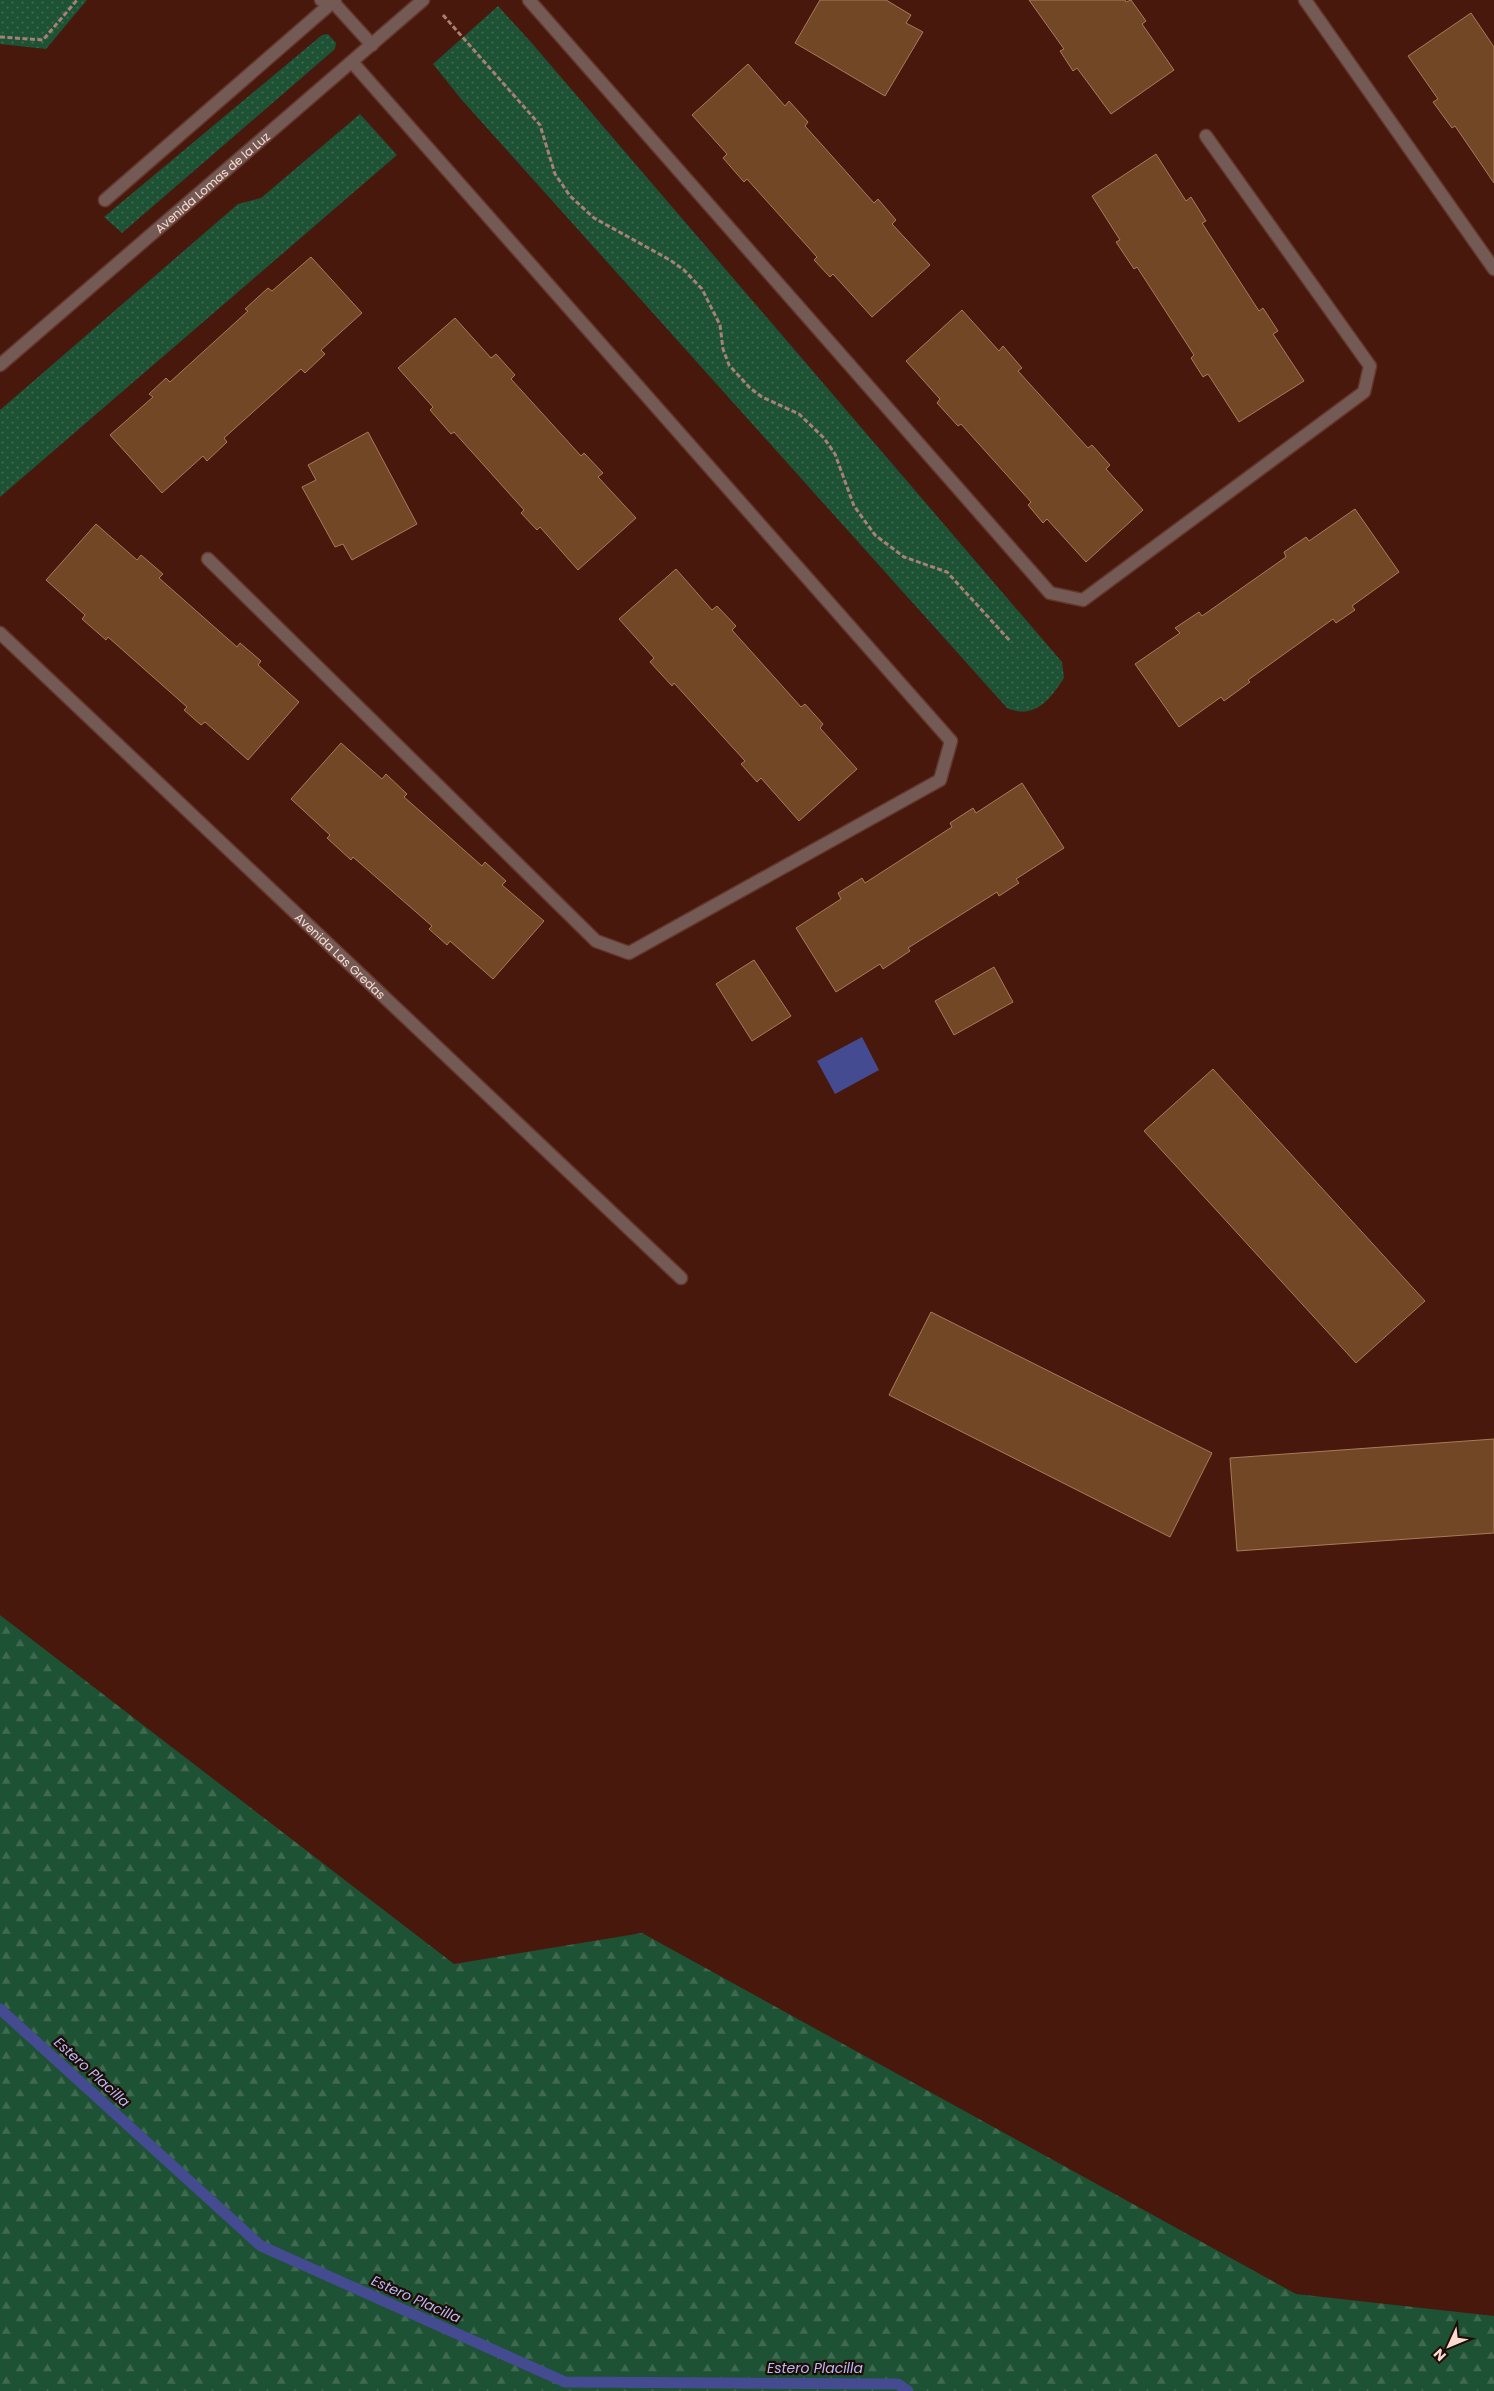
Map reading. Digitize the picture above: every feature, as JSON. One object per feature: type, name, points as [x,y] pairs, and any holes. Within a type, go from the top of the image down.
[{"type":"street","name":"Avenida Lomas de la Luz","points":[[0,365],[423,0]]},
{"type":"street","points":[[528,0],[1050,594],[1083,600],[1364,392],[1370,366],[1206,136]]},
{"type":"street","points":[[1304,0],[1494,269]]},
{"type":"street","points":[[105,200],[330,1],[372,45]]},
{"type":"street","points":[[208,559],[596,941],[629,953],[940,780],[952,741],[352,62]]},
{"type":"street","name":"Avenida Las Gredas","points":[[0,633],[681,1278]]},
{"type":"path","points":[[0,37],[43,40],[77,0]]},
{"type":"path","points":[[442,14],[540,125],[555,174],[570,196],[594,218],[670,260],[684,270],[702,289],[720,325],[723,349],[730,365],[750,388],[762,397],[798,414],[824,438],[835,454],[854,506],[875,534],[904,557],[947,572],[1011,642]]},
{"type":"green space","points":[[0,0],[87,0],[46,49],[0,44]]},
{"type":"green space","points":[[498,6],[1062,662],[1064,678],[1053,694],[1040,706],[1033,710],[1025,711],[1007,708],[461,99],[433,64]]},
{"type":"green space","points":[[328,34],[336,43],[335,49],[122,233],[104,217],[322,35]]},
{"type":"green space","points":[[360,114],[397,155],[0,497],[0,410],[238,204],[261,198]]},
{"type":"green space","points":[[0,1615],[454,1964],[642,1933],[1296,2294],[1494,2316],[1494,2391],[0,2391]]},
{"type":"water","points":[[862,1037],[879,1070],[835,1094],[817,1061]]},
{"type":"building","points":[[820,0],[886,0],[911,15],[906,23],[923,32],[885,96],[795,43]]},
{"type":"building","points":[[1029,0],[1125,0],[1126,2],[1131,0],[1146,21],[1142,24],[1174,70],[1111,114],[1077,68],[1073,71],[1060,51],[1064,49]]},
{"type":"building","points":[[1471,13],[1494,47],[1494,183],[1455,126],[1452,128],[1433,102],[1438,99],[1408,56]]},
{"type":"building","points":[[748,64],[785,106],[789,101],[808,122],[805,126],[874,203],[878,199],[896,220],[892,224],[930,265],[872,317],[833,274],[830,277],[814,260],[817,257],[747,179],[744,182],[723,158],[727,154],[692,115]]},
{"type":"building","points":[[1156,154],[1186,201],[1191,197],[1206,221],[1202,223],[1259,311],[1263,308],[1278,331],[1273,334],[1304,381],[1239,422],[1208,374],[1203,377],[1191,358],[1194,355],[1137,267],[1134,269],[1116,242],[1120,240],[1092,196]]},
{"type":"building","points":[[311,257],[362,313],[321,350],[325,354],[305,373],[301,369],[224,438],[227,442],[207,461],[203,456],[162,493],[110,435],[153,397],[149,394],[166,378],[170,382],[248,311],[245,309],[268,288],[272,291]]},
{"type":"building","points":[[962,310],[999,351],[1003,346],[1022,368],[1018,371],[1088,448],[1092,445],[1110,465],[1106,469],[1143,510],[1086,562],[1047,519],[1043,523],[1028,505],[1031,502],[961,424],[958,426],[937,403],[940,399],[906,361]]},
{"type":"building","points":[[455,318],[491,358],[496,354],[515,375],[511,379],[581,456],[584,453],[603,473],[598,477],[636,518],[578,570],[540,527],[537,530],[521,513],[524,510],[454,432],[451,434],[430,410],[433,407],[398,368]]},
{"type":"building","points":[[368,432],[417,524],[352,560],[343,544],[335,547],[302,487],[316,480],[308,465]]},
{"type":"building","points":[[1355,509],[1399,572],[1352,606],[1355,610],[1336,623],[1333,619],[1248,680],[1250,682],[1224,701],[1221,697],[1179,727],[1135,664],[1180,633],[1175,628],[1199,612],[1202,616],[1286,557],[1284,552],[1306,537],[1309,541]]},
{"type":"building","points":[[96,524],[137,560],[141,555],[163,574],[159,578],[237,647],[240,643],[261,661],[258,665],[299,702],[248,760],[205,722],[201,725],[184,710],[187,707],[108,637],[106,640],[82,619],[85,615],[46,580]]},
{"type":"building","points":[[676,569],[712,610],[717,606],[736,626],[732,630],[801,707],[805,704],[823,724],[820,728],[857,769],[799,821],[761,778],[757,782],[741,764],[745,761],[674,683],[672,686],[650,662],[654,658],[619,619]]},
{"type":"building","points":[[341,743],[382,779],[386,774],[407,794],[404,797],[482,866],[485,862],[506,881],[502,885],[544,921],[493,979],[450,941],[447,945],[429,929],[432,926],[353,857],[351,860],[327,838],[330,835],[291,799]]},
{"type":"building","points":[[1022,783],[1064,848],[1016,879],[1019,883],[999,896],[997,892],[908,948],[910,951],[883,969],[880,964],[836,992],[796,928],[841,899],[838,893],[862,878],[865,883],[952,827],[950,823],[973,808],[976,813]]},
{"type":"building","points":[[754,960],[791,1016],[752,1041],[716,984]]},
{"type":"building","points":[[994,967],[1013,1002],[954,1035],[935,1001]]},
{"type":"building","points":[[1213,1069],[1425,1301],[1356,1363],[1144,1131]]},
{"type":"building","points":[[931,1312],[1212,1453],[1170,1537],[889,1395]]},
{"type":"building","points":[[1494,1439],[1494,1533],[1237,1551],[1230,1458]]},
{"type":"waterway","name":"Estero Placilla","points":[[0,2009],[261,2246],[565,2382],[898,2384],[908,2391]]}]
